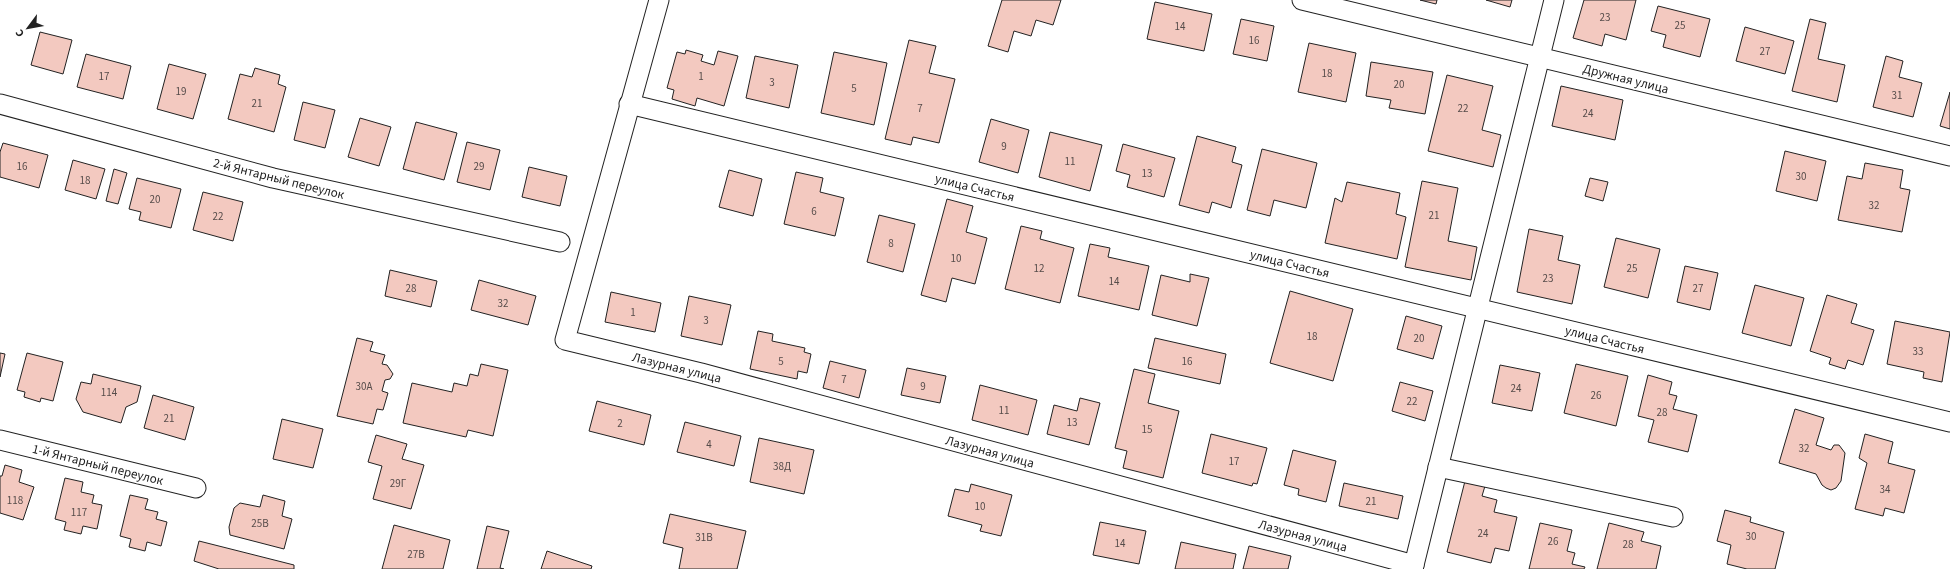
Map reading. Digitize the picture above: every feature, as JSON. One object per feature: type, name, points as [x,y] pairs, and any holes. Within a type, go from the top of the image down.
[{"type":"street","points":[[629,104],[659,0]]},
{"type":"street","name":"Дружная улица","points":[[1302,0],[1950,156]]},
{"type":"street","points":[[1414,567],[1554,0]]},
{"type":"street","name":"2-й Янтарный переулок","points":[[0,104],[273,178],[560,242]]},
{"type":"street","name":"улица Счастья","points":[[629,104],[1950,422]]},
{"type":"street","name":"Лазурная улица","points":[[629,104],[565,340],[701,373],[1414,567]]},
{"type":"street","name":"1-й Янтарный переулок","points":[[0,440],[196,488]]},
{"type":"street","points":[[1438,467],[1674,517]]},
{"type":"building","points":[[1002,0],[1061,0],[1053,25],[1036,20],[1031,36],[1014,31],[1008,52],[988,46]]},
{"type":"building","points":[[1420,0],[1437,0],[1436,4]]},
{"type":"building","points":[[1486,0],[1512,0],[1510,7]]},
{"type":"building","points":[[1584,0],[1636,0],[1626,40],[1605,34],[1602,46],[1573,38]]},
{"type":"building","points":[[1155,2],[1212,14],[1204,51],[1147,39]]},
{"type":"building","points":[[1658,6],[1710,19],[1700,57],[1663,47],[1666,35],[1651,31]]},
{"type":"building","points":[[1241,19],[1274,26],[1267,61],[1233,54]]},
{"type":"building","points":[[1810,19],[1826,23],[1818,59],[1845,65],[1837,102],[1792,91]]},
{"type":"building","points":[[1745,27],[1794,41],[1785,74],[1736,61]]},
{"type":"building","points":[[40,32],[72,40],[63,74],[31,65]]},
{"type":"building","points":[[909,40],[936,46],[929,73],[955,79],[939,143],[913,137],[911,145],[885,139]]},
{"type":"building","points":[[1309,43],[1356,53],[1346,102],[1298,92]]},
{"type":"building","points":[[686,50],[703,55],[701,61],[714,65],[718,51],[738,56],[724,106],[697,98],[695,106],[672,99],[674,90],[667,88],[677,52],[685,54]]},
{"type":"building","points":[[834,52],[887,63],[874,125],[821,113]]},
{"type":"building","points":[[86,54],[131,66],[123,99],[77,87]]},
{"type":"building","points":[[755,56],[798,65],[789,108],[746,98]]},
{"type":"building","points":[[1886,56],[1903,61],[1899,77],[1922,83],[1913,117],[1873,107]]},
{"type":"building","points":[[1371,62],[1433,72],[1425,114],[1389,108],[1391,100],[1366,96]]},
{"type":"building","points":[[169,64],[206,74],[193,119],[157,109]]},
{"type":"building","points":[[255,68],[280,75],[278,84],[286,87],[274,132],[228,119],[240,74],[252,77]]},
{"type":"building","points":[[1447,75],[1493,86],[1482,130],[1501,135],[1493,167],[1428,151]]},
{"type":"building","points":[[1561,86],[1623,100],[1615,140],[1552,126]]},
{"type":"building","points":[[1950,92],[1950,129],[1940,126]]},
{"type":"building","points":[[303,102],[335,110],[325,148],[294,140]]},
{"type":"building","points":[[360,118],[391,127],[379,166],[348,157]]},
{"type":"building","points":[[991,119],[1029,130],[1018,173],[979,162]]},
{"type":"building","points":[[416,122],[457,133],[444,180],[403,169]]},
{"type":"building","points":[[1050,132],[1102,145],[1090,191],[1039,177]]},
{"type":"building","points":[[1197,136],[1236,147],[1232,162],[1242,165],[1231,208],[1212,202],[1209,213],[1179,205]]},
{"type":"building","points":[[467,142],[500,150],[490,190],[457,182]]},
{"type":"building","points":[[3,143],[48,155],[39,188],[0,177],[0,152]]},
{"type":"building","points":[[1123,144],[1175,158],[1164,197],[1127,187],[1130,175],[1116,171]]},
{"type":"building","points":[[1262,149],[1317,163],[1306,208],[1274,200],[1270,216],[1247,210]]},
{"type":"building","points":[[1785,151],[1826,161],[1817,201],[1776,191]]},
{"type":"building","points":[[73,160],[105,169],[96,199],[65,190]]},
{"type":"building","points":[[1865,163],[1903,170],[1900,188],[1910,190],[1902,232],[1838,220],[1847,176],[1862,179]]},
{"type":"building","points":[[529,167],[567,176],[560,206],[522,197]]},
{"type":"building","points":[[114,169],[127,173],[118,204],[106,201]]},
{"type":"building","points":[[729,170],[762,179],[753,216],[719,207]]},
{"type":"building","points":[[796,172],[823,178],[820,192],[844,198],[835,236],[784,224]]},
{"type":"building","points":[[137,178],[181,189],[171,228],[139,220],[141,212],[129,209]]},
{"type":"building","points":[[1590,178],[1608,182],[1603,201],[1585,196]]},
{"type":"building","points":[[1422,181],[1458,188],[1448,241],[1477,247],[1471,280],[1405,267]]},
{"type":"building","points":[[1347,182],[1400,193],[1396,214],[1406,217],[1397,259],[1325,243],[1335,198],[1342,202]]},
{"type":"building","points":[[203,192],[243,202],[233,241],[193,230]]},
{"type":"building","points":[[947,199],[973,206],[966,232],[987,238],[975,284],[952,278],[946,302],[921,295]]},
{"type":"building","points":[[879,215],[915,224],[903,272],[867,262]]},
{"type":"building","points":[[1021,226],[1042,231],[1040,239],[1074,248],[1060,303],[1005,289]]},
{"type":"building","points":[[1529,229],[1563,236],[1558,260],[1580,265],[1572,304],[1517,292]]},
{"type":"building","points":[[1616,238],[1660,249],[1648,298],[1604,287]]},
{"type":"building","points":[[1090,244],[1110,248],[1108,257],[1149,266],[1139,310],[1078,296]]},
{"type":"building","points":[[1685,266],[1718,273],[1710,310],[1677,302]]},
{"type":"building","points":[[390,270],[437,281],[431,307],[385,296]]},
{"type":"building","points":[[1190,274],[1209,278],[1197,326],[1152,315],[1161,275],[1190,282]]},
{"type":"building","points":[[479,280],[536,296],[528,325],[471,310]]},
{"type":"building","points":[[1755,285],[1804,298],[1791,346],[1742,333]]},
{"type":"building","points":[[1290,291],[1353,309],[1333,381],[1270,363]]},
{"type":"building","points":[[611,292],[661,303],[655,332],[605,322]]},
{"type":"building","points":[[1827,295],[1857,304],[1851,323],[1874,330],[1863,365],[1848,360],[1845,369],[1829,364],[1831,358],[1810,351]]},
{"type":"building","points":[[689,296],[731,305],[722,345],[681,336]]},
{"type":"building","points":[[1406,316],[1442,326],[1433,359],[1397,349]]},
{"type":"building","points":[[1895,321],[1950,332],[1942,382],[1923,378],[1924,372],[1887,364]]},
{"type":"building","points":[[758,331],[773,334],[772,341],[805,348],[804,352],[811,354],[807,373],[798,371],[797,379],[750,369]]},
{"type":"building","points":[[357,338],[373,342],[370,351],[385,355],[382,364],[387,365],[393,374],[390,379],[385,380],[382,391],[388,393],[383,410],[377,409],[373,424],[337,416]]},
{"type":"building","points":[[1155,338],[1226,354],[1220,384],[1148,368]]},
{"type":"building","points":[[0,353],[5,354],[0,377]]},
{"type":"building","points":[[27,353],[63,362],[53,401],[41,398],[40,402],[24,397],[25,392],[17,390]]},
{"type":"building","points":[[830,361],[866,370],[859,398],[823,388]]},
{"type":"building","points":[[481,364],[508,370],[493,436],[468,430],[466,437],[403,423],[412,383],[452,392],[454,383],[467,386],[470,374],[478,376]]},
{"type":"building","points":[[1576,364],[1628,376],[1616,426],[1564,413]]},
{"type":"building","points":[[1500,365],[1540,373],[1532,411],[1492,403]]},
{"type":"building","points":[[907,368],[946,376],[940,403],[901,395]]},
{"type":"building","points":[[1134,369],[1155,374],[1148,403],[1179,411],[1163,478],[1123,468],[1127,451],[1115,448]]},
{"type":"building","points":[[93,374],[141,386],[137,402],[126,407],[121,423],[83,412],[76,399],[81,382],[91,384]]},
{"type":"building","points":[[1648,375],[1672,382],[1669,394],[1677,396],[1673,409],[1697,415],[1688,452],[1648,442],[1654,420],[1638,416]]},
{"type":"building","points":[[1400,382],[1433,391],[1425,421],[1392,411]]},
{"type":"building","points":[[980,385],[1037,400],[1028,435],[972,420]]},
{"type":"building","points":[[153,395],[194,407],[185,440],[144,428]]},
{"type":"building","points":[[1080,398],[1100,403],[1089,445],[1047,434],[1054,405],[1077,411]]},
{"type":"building","points":[[597,401],[651,415],[644,445],[589,431]]},
{"type":"building","points":[[1795,409],[1824,418],[1816,445],[1831,450],[1834,445],[1839,445],[1845,453],[1841,481],[1836,488],[1831,490],[1826,488],[1822,485],[1816,474],[1779,463]]},
{"type":"building","points":[[282,419],[323,429],[313,468],[273,459]]},
{"type":"building","points":[[685,422],[741,436],[734,466],[677,452]]},
{"type":"building","points":[[1211,434],[1267,448],[1257,484],[1253,483],[1252,486],[1202,473]]},
{"type":"building","points":[[1865,434],[1893,442],[1888,463],[1915,470],[1904,513],[1885,508],[1883,516],[1855,509],[1867,463],[1859,458]]},
{"type":"building","points":[[376,435],[407,444],[402,459],[424,465],[411,509],[373,499],[382,466],[368,462]]},
{"type":"building","points":[[759,438],[814,450],[804,494],[750,482]]},
{"type":"building","points":[[1293,450],[1336,461],[1326,502],[1298,495],[1299,489],[1284,485]]},
{"type":"building","points":[[5,465],[22,470],[19,482],[34,487],[23,520],[0,513],[0,476],[2,476]]},
{"type":"building","points":[[65,478],[83,482],[81,492],[94,495],[92,503],[102,505],[97,529],[83,526],[81,534],[64,530],[66,522],[55,519]]},
{"type":"building","points":[[1465,481],[1485,486],[1482,496],[1497,500],[1494,512],[1517,517],[1509,551],[1495,548],[1491,563],[1447,552]]},
{"type":"building","points":[[1344,483],[1403,496],[1398,519],[1339,506]]},
{"type":"building","points":[[971,484],[1012,495],[1001,536],[980,531],[982,525],[948,516],[955,489],[969,492]]},
{"type":"building","points":[[130,495],[148,499],[145,509],[158,512],[156,519],[167,522],[161,546],[147,542],[145,551],[129,547],[131,539],[120,536]]},
{"type":"building","points":[[263,495],[285,501],[282,516],[292,519],[284,549],[230,535],[229,527],[234,508],[240,503],[260,507]]},
{"type":"building","points":[[1725,510],[1751,517],[1750,522],[1784,532],[1775,569],[1747,569],[1727,564],[1731,545],[1717,541]]},
{"type":"building","points":[[670,514],[746,531],[737,569],[679,569],[683,548],[663,543]]},
{"type":"building","points":[[1100,522],[1146,531],[1139,564],[1093,555]]},
{"type":"building","points":[[1540,523],[1572,530],[1567,551],[1575,553],[1572,564],[1585,567],[1584,569],[1529,569]]},
{"type":"building","points":[[1609,523],[1644,532],[1641,541],[1661,546],[1656,569],[1597,569]]},
{"type":"building","points":[[394,525],[450,540],[443,569],[382,569]]},
{"type":"building","points":[[487,526],[509,531],[500,568],[504,569],[477,569]]},
{"type":"building","points":[[199,541],[294,565],[294,569],[219,569],[194,561]]},
{"type":"building","points":[[1181,542],[1236,554],[1233,569],[1175,569]]},
{"type":"building","points":[[1249,546],[1291,556],[1288,569],[1243,569]]},
{"type":"building","points":[[547,551],[592,566],[591,569],[541,569]]}]
